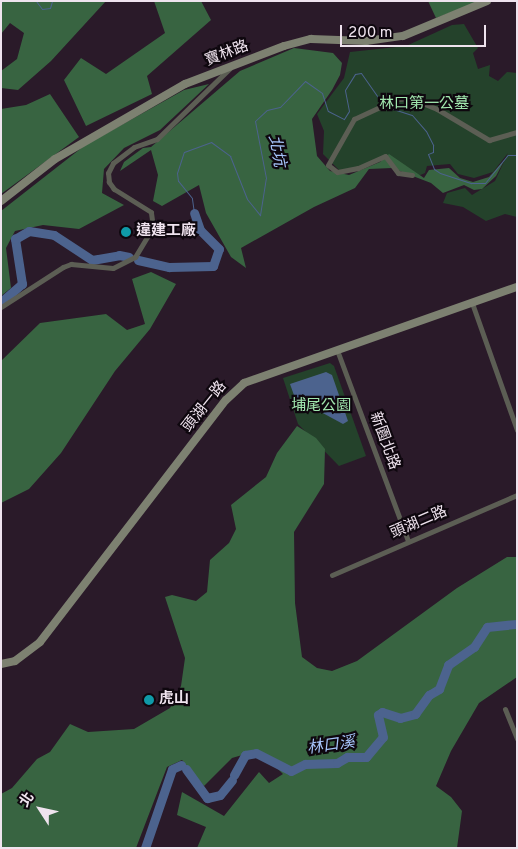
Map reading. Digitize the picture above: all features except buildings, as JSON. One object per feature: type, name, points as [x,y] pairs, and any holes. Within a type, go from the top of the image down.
[{"type":"street","name":"寶林路","points":[[1,201],[55,159],[185,84],[284,46],[311,39],[366,42],[403,36],[487,1]]},
{"type":"street","points":[[1,308],[63,267],[71,264],[113,268],[135,257],[153,227],[151,212],[114,189],[109,182],[113,163],[134,147],[156,139],[230,68]]},
{"type":"street","points":[[412,175],[398,173],[385,156],[358,168],[337,172],[328,165],[354,119],[388,104],[410,98],[489,140],[517,132]]},
{"type":"street","name":"頭湖一路","points":[[1,664],[29,652],[46,636],[234,391],[256,378],[517,288]]},
{"type":"street","points":[[472,303],[517,430]]},
{"type":"street","name":"新園北路","points":[[337,350],[408,541]]},
{"type":"street","name":"頭湖二路","points":[[332,575],[517,495]]},
{"type":"street","points":[[506,709],[517,739]]},
{"type":"green space","points":[[1,1],[106,1],[51,61],[18,90],[1,88],[1,71],[17,59],[24,33],[10,23],[1,34]]},
{"type":"green space","points":[[154,1],[201,1],[211,20],[147,76],[152,94],[86,126],[64,80],[81,58],[106,74],[165,33]]},
{"type":"green space","points":[[428,1],[480,1],[436,18]]},
{"type":"green space","name":"林口第一公墓","points":[[464,24],[478,48],[473,53],[478,69],[490,65],[489,76],[498,81],[507,72],[517,73],[517,217],[505,214],[486,221],[463,207],[443,203],[447,193],[465,188],[472,195],[495,181],[508,153],[493,172],[474,178],[458,174],[450,164],[427,166],[425,173],[418,176],[380,157],[361,166],[340,171],[323,154],[324,131],[317,114],[344,78],[350,52],[406,46],[452,25]]},
{"type":"green space","points":[[294,48],[333,53],[342,63],[340,75],[332,90],[312,119],[317,156],[330,171],[349,175],[380,162],[389,154],[424,178],[429,170],[449,168],[460,178],[473,182],[489,177],[505,159],[496,176],[482,189],[474,190],[464,185],[443,193],[431,183],[392,168],[369,169],[355,188],[314,207],[241,248],[246,268],[231,257],[206,213],[199,185],[162,206],[153,201],[158,175],[151,150],[120,171],[124,162],[143,148],[151,147],[240,71]]},
{"type":"green space","points":[[209,84],[160,130],[124,148],[104,169],[102,193],[124,205],[79,229],[43,225],[15,231],[6,248],[11,288],[1,296],[1,211],[84,146],[184,90]]},
{"type":"green space","points":[[50,94],[79,137],[1,194],[1,109],[26,105]]},
{"type":"green space","points":[[151,272],[176,284],[150,329],[115,371],[61,453],[29,489],[1,503],[1,361],[40,323],[106,314],[127,330],[145,324],[132,279]]},
{"type":"green space","name":"埔尾公園","points":[[330,363],[334,366],[366,456],[339,466],[298,424],[283,378]]},
{"type":"green space","points":[[297,426],[316,438],[325,449],[324,484],[294,532],[295,603],[302,657],[317,668],[332,671],[357,661],[457,588],[507,557],[517,557],[517,677],[479,703],[451,751],[436,786],[451,797],[462,811],[457,848],[197,848],[206,827],[177,815],[182,792],[224,816],[259,772],[269,783],[283,774],[259,750],[232,758],[204,786],[182,760],[167,767],[136,848],[1,848],[1,794],[12,788],[37,759],[50,752],[70,724],[88,732],[134,729],[170,708],[181,686],[185,658],[165,597],[172,595],[196,601],[207,592],[210,560],[229,543],[236,529],[231,505],[266,477],[277,453]]},
{"type":"water","points":[[326,372],[332,375],[348,421],[343,424],[295,398],[290,384]]},
{"type":"waterway","points":[[36,1],[42,9],[50,8],[52,1]]},
{"type":"waterway","name":"北坑","points":[[194,213],[192,198],[178,181],[177,173],[184,152],[211,142],[230,156],[247,199],[260,215],[266,178],[255,121],[267,110],[280,107],[305,81],[322,93],[328,111],[344,119],[349,111],[345,90],[355,74],[361,73],[382,103]]},
{"type":"waterway","name":"北坑","points":[[387,107],[412,115],[426,131],[433,145],[433,152],[428,154],[434,169],[440,173],[471,183],[485,183],[508,155],[517,155]]},
{"type":"waterway","name":"北坑","points":[[138,260],[169,267],[213,266],[219,249],[200,230],[194,213]]},
{"type":"waterway","name":"北坑","points":[[1,302],[22,284],[15,239],[29,231],[54,235],[92,260],[119,255],[129,257]]},
{"type":"waterway","name":"林口溪","points":[[234,775],[245,755],[256,753],[291,771],[305,764],[337,763],[347,757],[366,757],[383,737],[378,715],[382,712],[400,718],[415,714],[429,695],[439,689],[448,665],[474,647],[487,627],[517,624]]},
{"type":"waterway","name":"林口溪","points":[[145,848],[172,769],[181,765]]},
{"type":"waterway","name":"林口溪","points":[[186,769],[207,798],[220,795],[232,780]]},
{"type":"place","name":"違建工廠","points":[[126,232]]},
{"type":"place","name":"虎山","points":[[149,700]]}]
